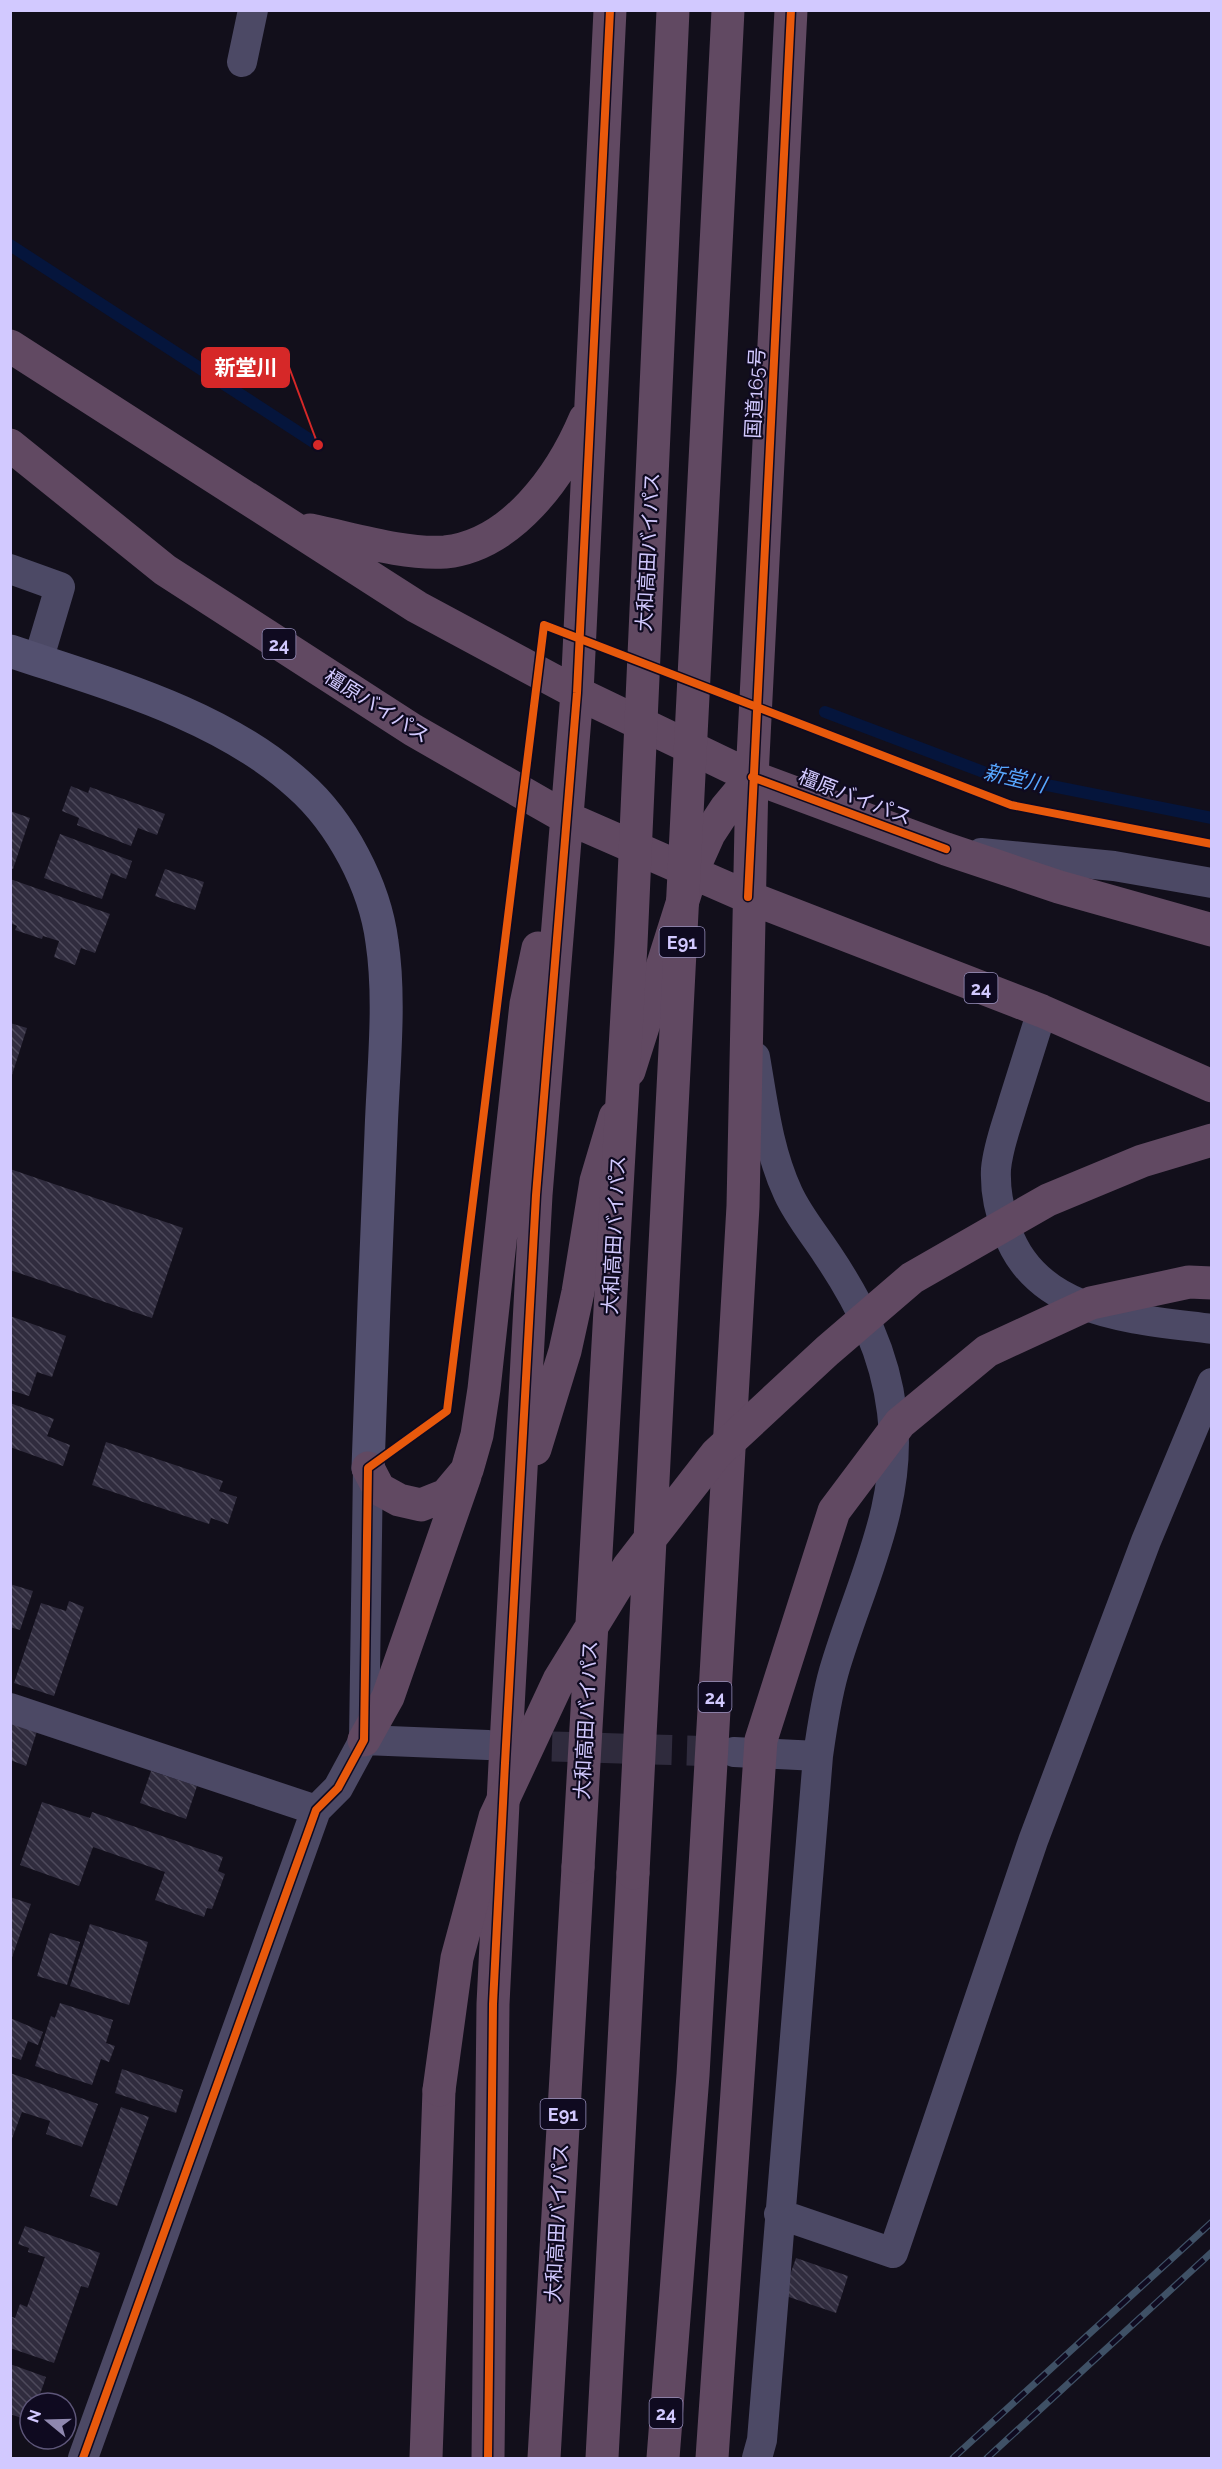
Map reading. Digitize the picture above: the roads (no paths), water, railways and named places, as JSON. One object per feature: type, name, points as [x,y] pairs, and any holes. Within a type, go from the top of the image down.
[{"type":"highway","points":[[488,2458],[487,2356],[493,2004],[536,1195],[565,817],[577,693],[610,10]]},
{"type":"highway","name":"大和高田バイパス","points":[[544,2458],[630,956],[673,10]]},
{"type":"highway","name":"E91","points":[[602,2458],[728,10]]},
{"type":"highway","name":"国道165号","points":[[752,777],[791,10]]},
{"type":"highway","name":"橿原バイパス","points":[[10,346],[417,607],[577,693],[752,777],[946,849],[1059,887],[1212,930]]},
{"type":"highway","points":[[290,526],[416,551],[446,552],[472,544],[497,533],[540,494],[565,459],[591,405]]},
{"type":"highway","name":"橿原バイパス","points":[[10,445],[165,570],[413,730],[565,817],[748,897],[1042,1011],[1212,1086]]},
{"type":"highway","points":[[520,1497],[565,1351],[578,1292],[596,1181],[692,872],[709,834],[726,808],[752,777]]},
{"type":"highway","name":"24","points":[[663,2458],[694,2063],[742,1218],[749,1027],[748,897],[752,777]]},
{"type":"highway","points":[[364,1740],[388,1696],[467,1470],[477,1435],[526,1004],[565,817]]},
{"type":"highway","points":[[426,2458],[439,2090],[457,1958],[495,1817],[559,1680],[629,1566],[716,1454],[827,1351],[912,1278],[1048,1200],[1142,1161],[1212,1140]]},
{"type":"highway","points":[[712,2458],[761,1740],[834,1511],[900,1423],[987,1351],[1091,1303],[1189,1282],[1212,1282]]},
{"type":"highway","points":[[368,1468],[379,1489],[399,1500],[421,1505],[446,1495],[467,1470]]},
{"type":"street","points":[[242,62],[253,10]]},
{"type":"street","points":[[10,569],[60,586],[24,656],[129,692],[196,720],[250,748],[300,785],[338,829],[365,880],[382,941],[385,1017],[368,1468],[364,1740],[338,1788],[316,1810],[83,2458]]},
{"type":"street","points":[[946,849],[1114,866],[1212,884]]},
{"type":"street","points":[[1042,1011],[1002,1139],[996,1167],[996,1192],[1012,1247],[1028,1269],[1049,1288],[1074,1302],[1108,1314],[1212,1329]]},
{"type":"street","points":[[749,1027],[778,1171],[789,1196],[852,1292],[872,1334],[886,1373],[893,1414],[894,1455],[890,1497],[878,1544],[834,1670],[824,1712],[818,1756],[762,2440],[757,2458]]},
{"type":"street","points":[[779,2214],[893,2253],[1033,1841],[1146,1541],[1212,1383]]},
{"type":"street","points":[[10,1708],[316,1810]]},
{"type":"street","points":[[364,1740],[488,1744]]},
{"type":"street","points":[[734,1752],[818,1756]]},
{"type":"waterway","name":"新堂川","points":[[10,245],[318,445]]},
{"type":"waterway","name":"新堂川","points":[[825,712],[986,773],[1212,818]]},
{"type":"tunnel","points":[[507,1745],[734,1752]]},
{"type":"railway","points":[[953,2458],[1212,2222]]},
{"type":"railway","points":[[987,2458],[1212,2252]]},
{"type":"place","name":"新堂川","points":[[318,445]]}]
